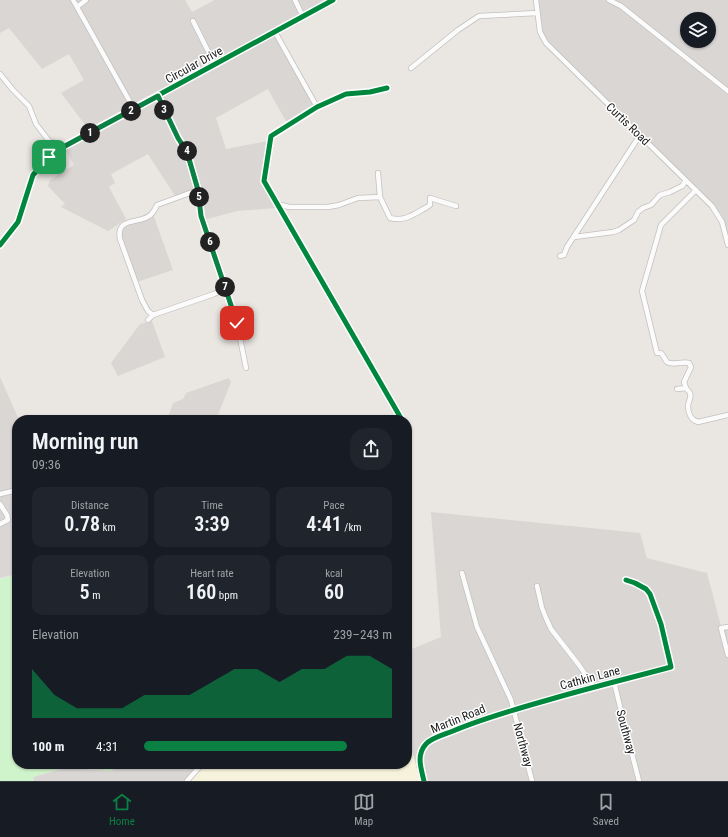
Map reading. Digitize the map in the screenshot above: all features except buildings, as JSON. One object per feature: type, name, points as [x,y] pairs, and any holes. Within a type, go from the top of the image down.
[{"type":"street","points":[[73,0],[134,109]]},
{"type":"street","points":[[77,7],[86,0]]},
{"type":"street","points":[[295,0],[303,17]]},
{"type":"street","name":"Circular Drive","points":[[0,245],[18,222],[33,176],[49,157],[333,0]]},
{"type":"street","name":"Curtis Road","points":[[536,0],[540,32],[546,43],[712,206],[726,226],[728,245]]},
{"type":"street","points":[[609,0],[621,6],[728,91]]},
{"type":"street","points":[[411,68],[458,30],[479,16],[537,13]]},
{"type":"street","points":[[193,21],[215,65]]},
{"type":"street","points":[[275,32],[317,107]]},
{"type":"street","points":[[0,74],[29,106],[36,124],[49,141],[60,145],[63,148]]},
{"type":"street","points":[[386,88],[370,92],[346,94],[317,107],[271,136],[264,181],[399,415]]},
{"type":"street","points":[[158,96],[178,138],[187,152],[198,190],[201,216],[237,323],[246,368]]},
{"type":"street","points":[[560,256],[564,255],[567,248],[640,135]]},
{"type":"street","points":[[378,174],[380,197],[390,218],[398,220],[406,218],[430,205],[430,198],[456,206]]},
{"type":"street","points":[[574,237],[619,230],[634,220],[638,212],[651,205],[660,195],[682,186],[686,181]]},
{"type":"street","points":[[153,315],[148,311],[142,300],[120,239],[119,229],[125,224],[148,217],[157,205],[198,190]]},
{"type":"street","points":[[696,190],[661,226],[642,291],[657,353],[661,353],[669,363],[685,362],[688,363],[691,368],[684,382],[690,393],[688,407],[691,418],[698,422],[728,415]]},
{"type":"street","points":[[277,204],[289,207],[328,207],[339,205],[358,198],[380,197]]},
{"type":"street","points":[[148,320],[153,315],[214,294],[222,290],[225,286]]},
{"type":"street","points":[[677,389],[686,388]]},
{"type":"street","points":[[0,494],[12,491]]},
{"type":"street","points":[[0,504],[7,515],[8,520],[0,524]]},
{"type":"street","name":"Northway","points":[[462,573],[477,627],[514,709],[532,781]]},
{"type":"street","name":"Cathkin Lane","points":[[514,709],[671,667],[661,624],[650,594],[646,589],[626,580]]},
{"type":"street","points":[[537,586],[542,608],[551,629],[594,687]]},
{"type":"street","points":[[728,627],[721,628],[728,655]]},
{"type":"street","name":"Southway","points":[[614,682],[639,781]]},
{"type":"street","name":"Martin Road","points":[[424,781],[419,759],[421,752],[428,742],[472,723],[514,709]]},
{"type":"street","points":[[187,781],[198,769]]},
{"type":"shaded area","points":[[0,0],[185,0],[192,12],[213,0],[330,0],[89,130],[61,93],[84,80],[69,54],[42,69],[9,28],[0,33]]},
{"type":"shaded area","points":[[539,0],[728,0],[728,237],[724,220],[713,203],[548,41],[542,30]]},
{"type":"shaded area","points":[[275,36],[314,106],[287,123],[268,89],[216,118],[226,149],[268,141],[262,182],[277,208],[237,211],[204,220],[199,187],[175,196],[148,154],[111,174],[115,183],[109,187],[126,219],[108,231],[61,207],[65,204],[48,186],[50,180],[74,165],[65,149]]},
{"type":"shaded area","points":[[153,214],[173,270],[137,282],[121,238],[121,229],[125,225]]},
{"type":"shaded area","points":[[152,321],[165,357],[118,376],[111,363],[140,324]]},
{"type":"shaded area","points":[[0,377],[17,415],[12,415],[12,575],[0,578]]},
{"type":"shaded area","points":[[229,378],[231,382],[218,415],[169,415],[173,403],[183,399],[186,393]]},
{"type":"shaded area","points":[[431,512],[640,533],[647,558],[707,573],[721,626],[728,624],[728,781],[420,781],[412,751],[412,649],[441,637]]},
{"type":"shaded area","points":[[412,751],[420,781],[188,781],[198,769],[412,769]]},
{"type":"shaded area","points":[[61,769],[112,771],[113,769],[197,769],[187,781],[34,781],[33,777]]},
{"type":"green space","points":[[12,576],[12,769],[59,769],[33,777],[34,781],[0,781],[0,579]]},
{"type":"green space","points":[[88,769],[113,769],[112,771]]},
{"type":"cycle path","points":[[0,245],[18,222],[33,175],[49,157],[65,146],[333,0]]},
{"type":"cycle path","points":[[387,88],[370,92],[346,94],[317,107],[271,136],[264,181],[399,415]]},
{"type":"cycle path","points":[[424,781],[420,762],[421,753],[426,744],[435,738],[512,710],[671,667],[661,624],[650,594],[646,589],[626,580]]},
{"type":"route","points":[[49,157],[65,146],[158,96],[178,138],[187,152],[198,190],[201,216],[237,323]]}]
